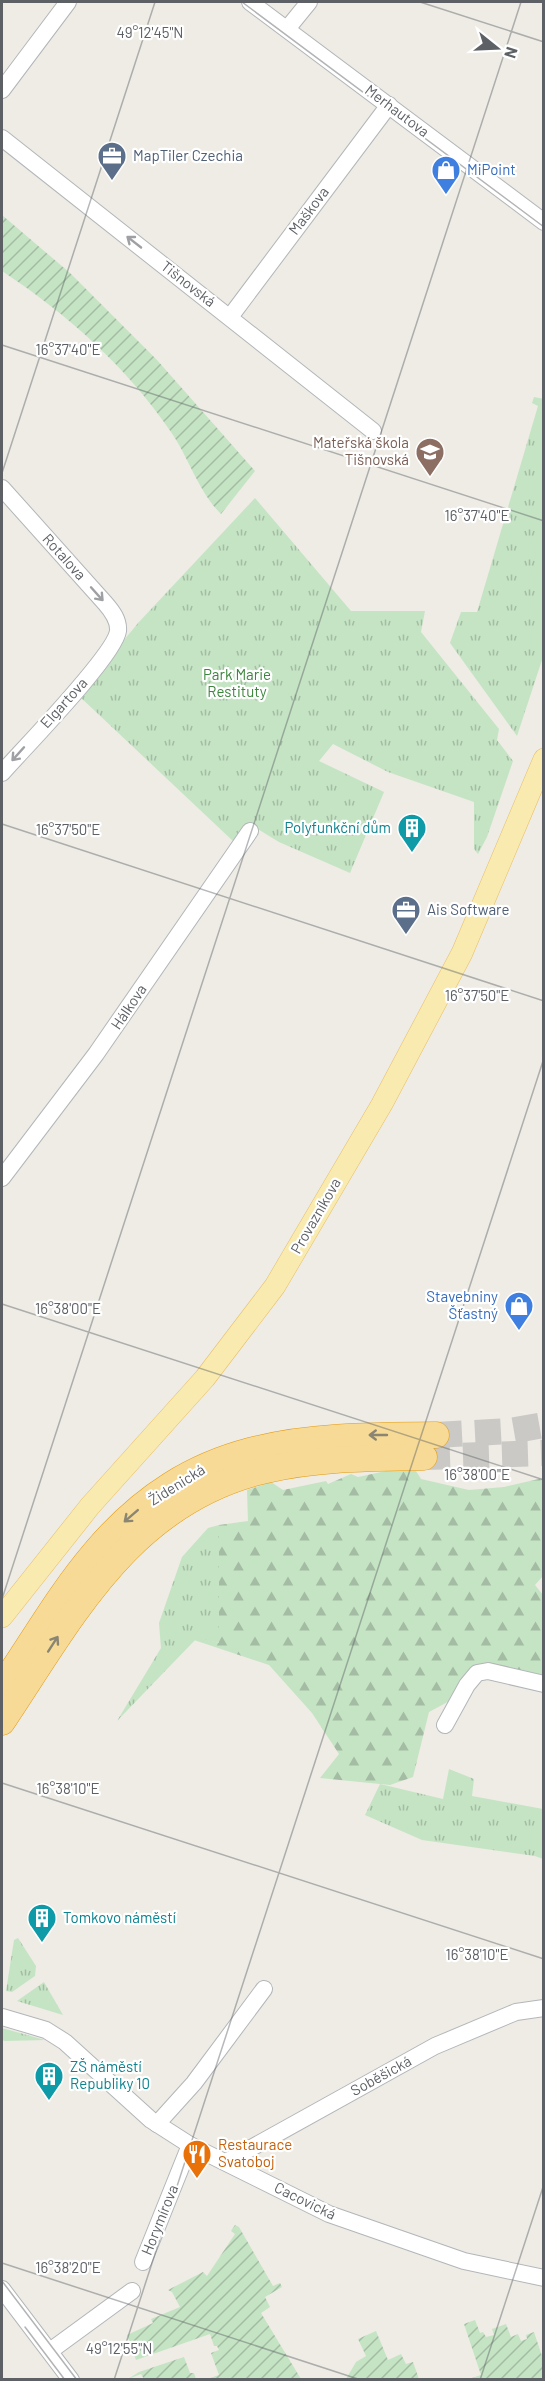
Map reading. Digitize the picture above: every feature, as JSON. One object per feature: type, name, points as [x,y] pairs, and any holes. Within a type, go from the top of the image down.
[{"type":"highway","name":"Židenická","points":[[2,1722],[9,1687],[64,1627],[110,1566],[148,1528],[182,1503],[220,1485],[266,1470],[430,1446]]},
{"type":"main road","name":"Provazníkova","points":[[2,1617],[90,1506],[205,1378],[275,1286],[382,1104],[457,963],[543,760]]},
{"type":"street","points":[[2,90],[68,2]]},
{"type":"street","name":"Merhautova","points":[[250,2],[543,222]]},
{"type":"street","points":[[287,29],[309,2]]},
{"type":"street","name":"Maškova","points":[[230,317],[389,105]]},
{"type":"street","name":"Tišnovská","points":[[2,138],[373,431]]},
{"type":"street","name":"Rotalova","points":[[2,488],[105,603],[117,619],[118,630]]},
{"type":"street","name":"Elgartova","points":[[2,773],[80,686],[114,643],[118,630]]},
{"type":"street","name":"Hálkova","points":[[2,1178],[96,1054],[250,831]]},
{"type":"street","points":[[445,1725],[467,1685],[477,1673],[488,1671],[543,1684]]},
{"type":"street","points":[[157,2124],[194,2083],[264,1989]]},
{"type":"street","name":"Soběšická","points":[[226,2162],[435,2046],[516,2012],[543,2008]]},
{"type":"street","name":"Cacovická","points":[[2,2016],[46,2030],[65,2042],[157,2124],[190,2145],[329,2214],[464,2261],[543,2278]]},
{"type":"street","name":"Horymírova","points":[[143,2262],[190,2145]]},
{"type":"street","points":[[2,2289],[71,2379]]},
{"type":"street","points":[[50,2350],[132,2290]]},
{"type":"green space","points":[[2,215],[70,273],[157,360],[255,471],[221,514],[206,495],[171,432],[135,385],[94,343],[50,305],[2,271]]},
{"type":"green space","points":[[534,397],[544,399],[543,657],[517,736],[450,643],[461,612],[477,612],[538,406],[532,403]]},
{"type":"green space","name":"Park Marie Restituty","points":[[255,498],[351,611],[425,611],[421,632],[499,729],[497,740],[513,761],[487,837],[478,854],[474,849],[474,802],[388,772],[333,744],[319,761],[384,792],[350,873],[279,842],[251,825],[233,841],[78,695],[139,622]]},
{"type":"green space","points":[[386,1471],[416,1471],[421,1479],[469,1490],[504,1487],[543,1478],[543,1576],[535,1585],[543,1595],[543,1678],[488,1667],[455,1698],[429,1712],[413,1777],[390,1785],[320,1778],[339,1754],[312,1713],[269,1665],[194,1640],[197,1637],[219,1643],[219,1525],[248,1521],[247,1490],[271,1482],[283,1490],[326,1481],[328,1484],[351,1474],[358,1477]]},
{"type":"green space","points":[[219,1525],[219,1643],[197,1638],[117,1721],[161,1648],[159,1623],[182,1557],[208,1528]]},
{"type":"green space","points":[[449,1769],[474,1779],[472,1796],[543,1809],[543,1859],[422,1840],[365,1815],[380,1784],[443,1799]]},
{"type":"green space","points":[[18,1938],[36,1966],[35,1976],[12,1992],[6,1991],[14,1940]]},
{"type":"green space","points":[[44,1982],[63,2015],[17,2001]]},
{"type":"green space","points":[[2,2028],[45,2040],[5,2041],[2,2040]]},
{"type":"green space","points":[[235,2225],[239,2227],[273,2286],[280,2283],[282,2287],[265,2297],[270,2307],[261,2313],[301,2379],[207,2379],[219,2375],[211,2353],[219,2350],[217,2346],[214,2346],[210,2334],[136,2360],[127,2335],[153,2323],[151,2319],[180,2307],[172,2292],[168,2290],[203,2272],[207,2276],[235,2234],[231,2231]]},
{"type":"green space","points":[[475,2320],[480,2333],[483,2332],[486,2337],[494,2335],[492,2329],[506,2324],[511,2337],[518,2334],[521,2341],[527,2339],[526,2335],[534,2332],[543,2359],[543,2379],[469,2379],[481,2375],[464,2324]]},
{"type":"green space","points":[[376,2331],[388,2360],[401,2354],[406,2364],[413,2362],[419,2379],[346,2379],[356,2362],[366,2356],[358,2339]]},
{"type":"green space","points":[[184,2357],[190,2373],[194,2373],[196,2379],[144,2379],[141,2374],[128,2379],[139,2372]]},
{"type":"tunnel","points":[[436,1435],[510,1431],[544,1425]]},
{"type":"tunnel","points":[[424,1457],[544,1453]]},
{"type":"tram line","points":[[242,2],[544,227]]},
{"type":"tram line","points":[[2,2281],[77,2380]]},
{"type":"tram line","points":[[25,2327],[65,2380]]},
{"type":"place","name":"MapTiler Czechia","points":[[112,182]]},
{"type":"place","name":"MiPoint","points":[[446,196]]},
{"type":"place","name":"Mateřská škola Tišnovská","points":[[430,478]]},
{"type":"place","name":"Polyfunkční dům","points":[[412,854]]},
{"type":"place","name":"Ais Software","points":[[406,936]]},
{"type":"place","name":"Stavebniny Šťastný","points":[[519,1332]]},
{"type":"place","name":"Tomkovo náměstí","points":[[42,1944]]},
{"type":"place","name":"ZŠ náměstí Republiky 10","points":[[49,2102]]},
{"type":"place","name":"Restaurace Svatoboj","points":[[197,2180]]}]
